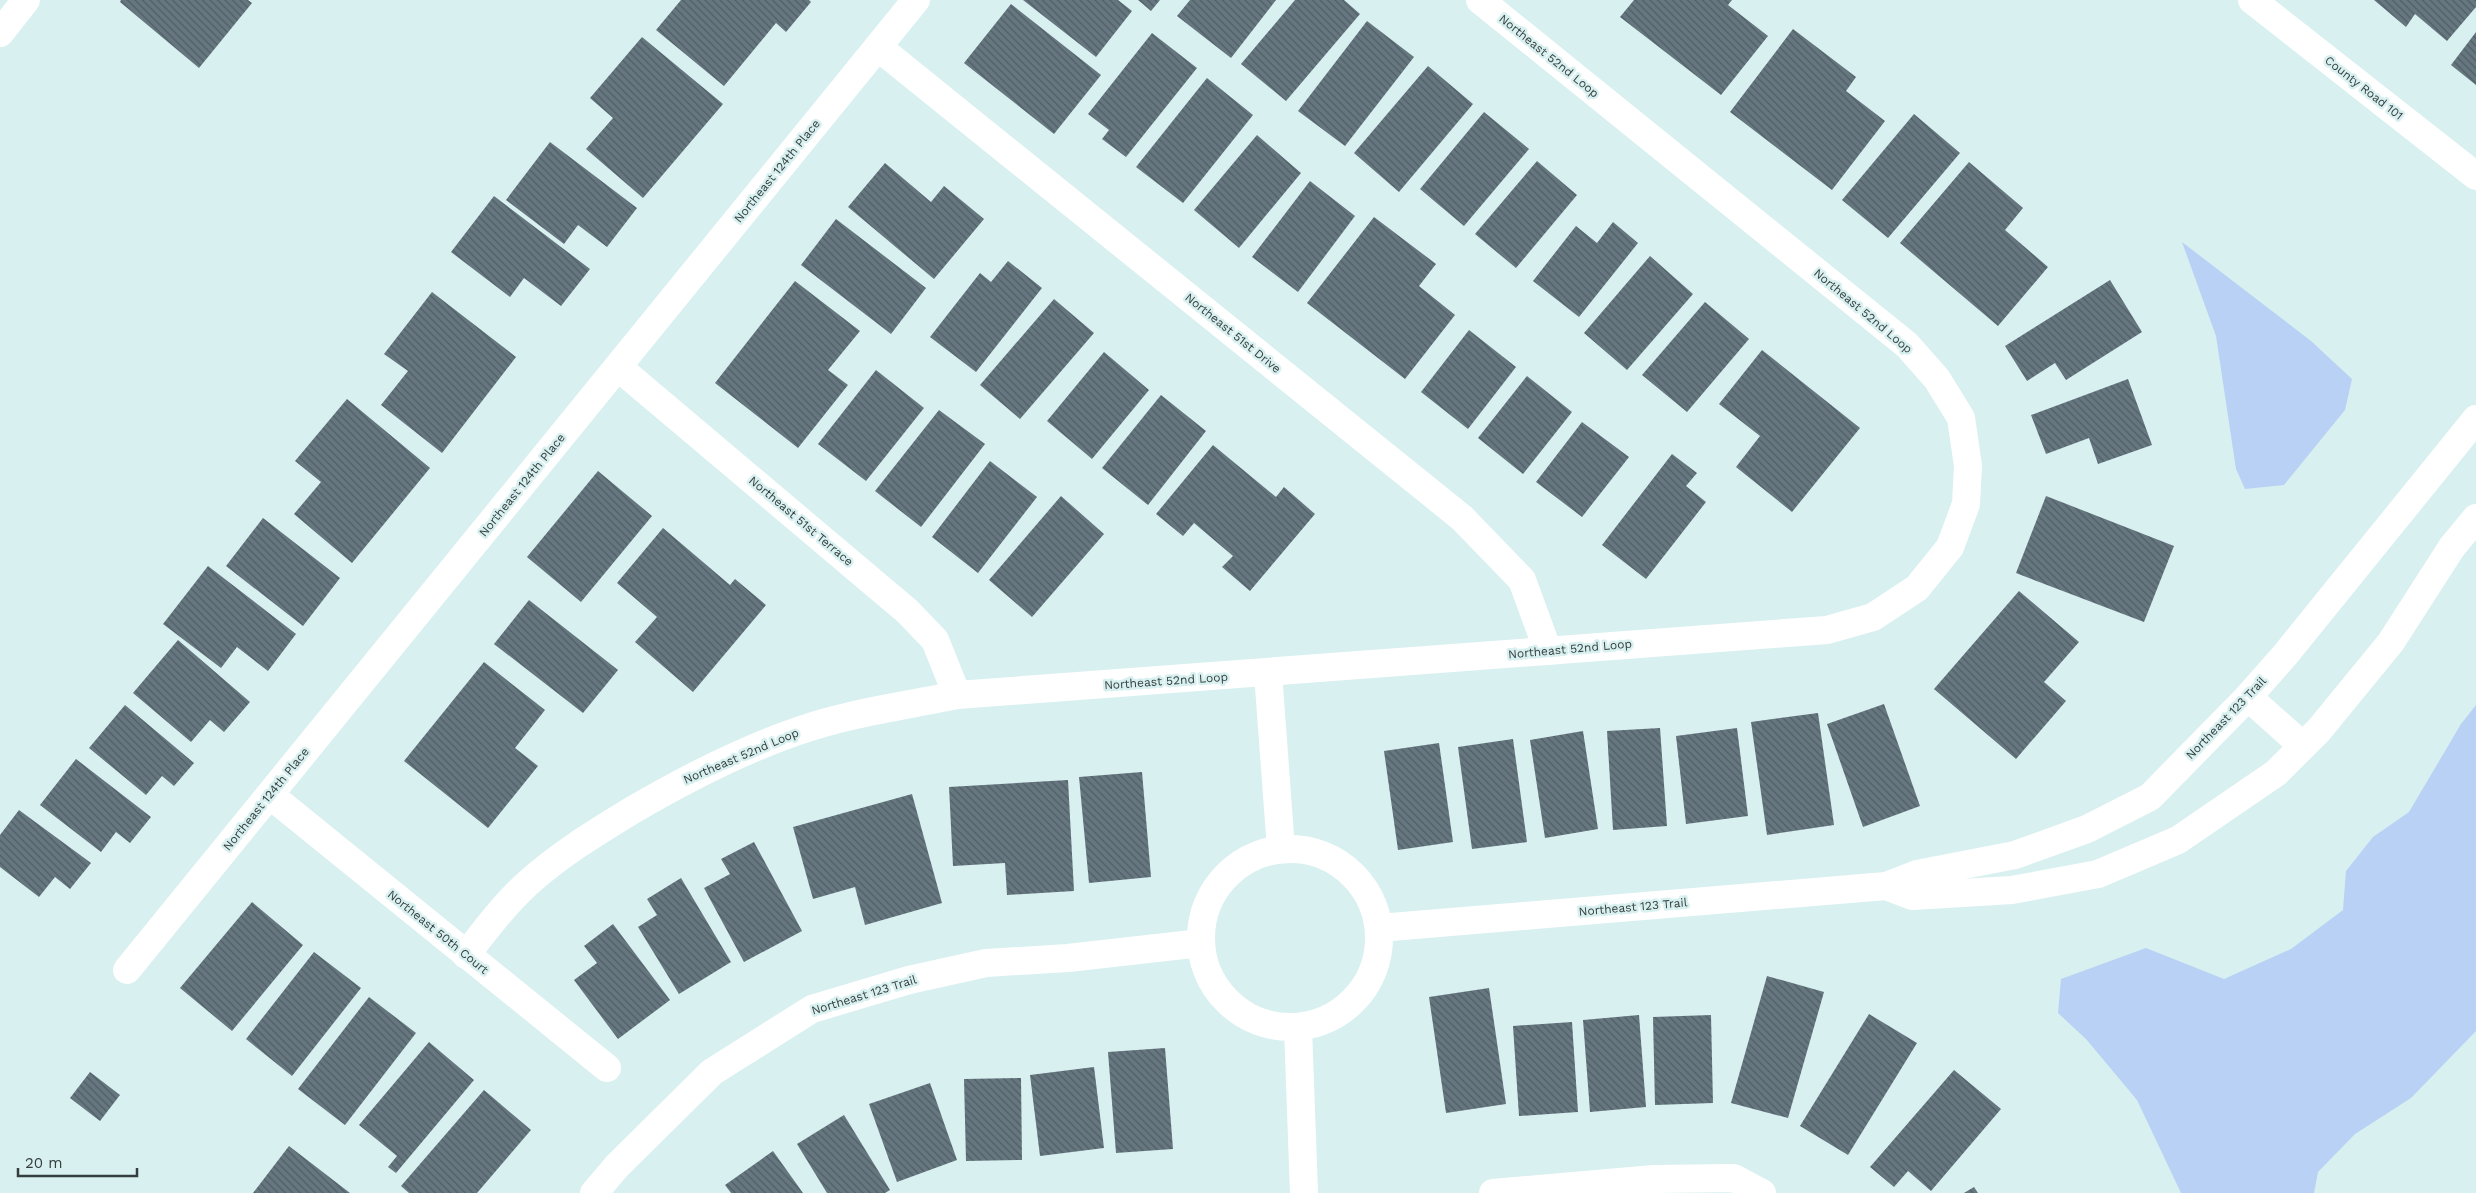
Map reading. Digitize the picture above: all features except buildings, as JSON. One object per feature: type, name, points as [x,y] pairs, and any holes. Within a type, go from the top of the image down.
[{"type":"street","points":[[0,33],[26,0]]},
{"type":"street","name":"Northeast 124th Place","points":[[127,970],[916,0]]},
{"type":"street","name":"Northeast 52nd Loop","points":[[466,955],[491,922],[528,883],[584,839],[676,784],[744,753],[799,730],[860,714],[957,695],[1268,674],[1827,630],[1873,617],[1917,588],[1950,547],[1966,504],[1968,466],[1961,418],[1937,378],[1907,344],[1480,0]]},
{"type":"street","name":"County Road 101","points":[[2252,0],[2476,176]]},
{"type":"street","name":"Northeast 51st Drive","points":[[878,47],[1462,518],[1522,580],[1548,651]]},
{"type":"street","name":"Northeast 51st Terrace","points":[[618,367],[907,611],[935,640],[957,695]]},
{"type":"street","name":"Northeast 123 Trail","points":[[1379,928],[1886,886],[1918,874],[2015,855],[2087,829],[2150,797],[2248,698],[2476,419]]},
{"type":"street","name":"Northeast 123 Trail","points":[[1886,886],[1912,896],[2012,890],[2098,874],[2178,840],[2276,773],[2319,730],[2392,642],[2452,547],[2476,518]]},
{"type":"street","points":[[1268,674],[1281,849]]},
{"type":"street","points":[[2248,698],[2303,746]]},
{"type":"street","name":"Northeast 50th Court","points":[[270,795],[607,1068]]},
{"type":"street","points":[[1281,849],[1309,851],[1335,860],[1356,878],[1372,901],[1379,928],[1378,956],[1368,983],[1349,1006],[1325,1021],[1298,1028],[1268,1026],[1242,1015],[1235,1009],[1221,996],[1206,971],[1201,943],[1203,916],[1214,891],[1232,870],[1255,856],[1281,849]]},
{"type":"street","name":"Northeast 123 Trail","points":[[594,1193],[617,1166],[712,1072],[812,1009],[909,980],[986,963],[1068,958],[1201,943]]},
{"type":"street","points":[[1298,1028],[1304,1193]]},
{"type":"street","points":[[1493,1193],[1654,1179],[1725,1178],[1734,1178],[1762,1193]]},
{"type":"water","points":[[2182,242],[2311,341],[2352,379],[2345,410],[2284,485],[2245,489],[2236,469],[2216,336]]},
{"type":"water","points":[[2476,705],[2476,1031],[2411,1098],[2355,1134],[2318,1172],[2314,1193],[2181,1193],[2137,1100],[2086,1039],[2058,1013],[2061,979],[2146,948],[2224,979],[2291,949],[2343,910],[2346,871],[2373,837],[2409,812],[2461,724]]}]
